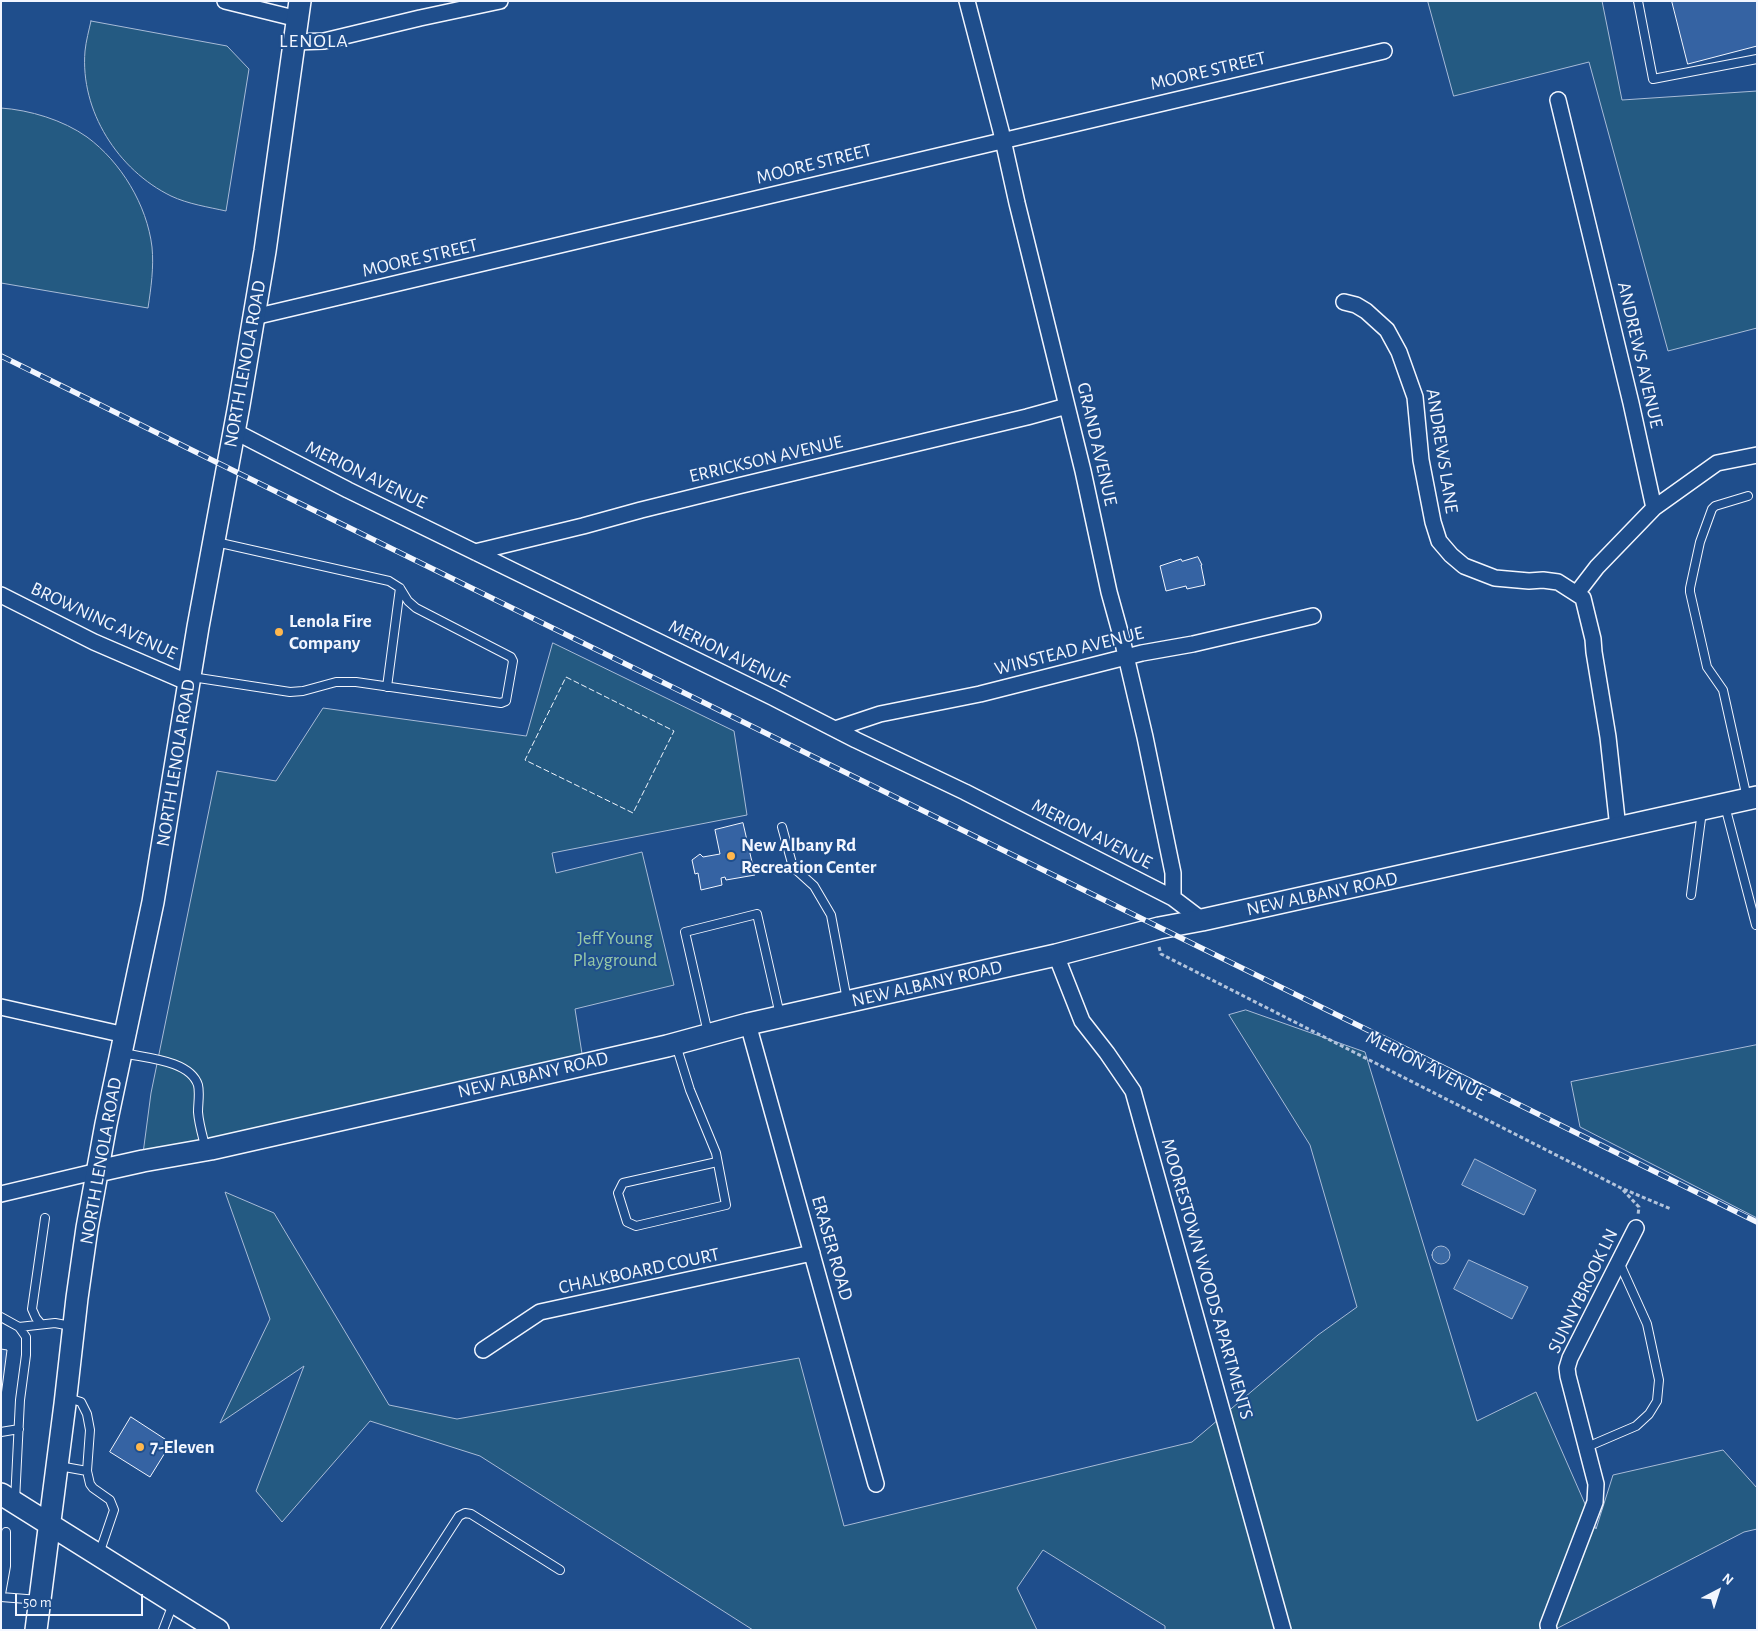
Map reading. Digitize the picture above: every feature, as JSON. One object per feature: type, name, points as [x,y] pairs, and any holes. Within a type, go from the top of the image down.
[{"type":"main road","name":"NORTH LENOLA ROAD","points":[[36,1630],[84,1254],[98,1171],[153,902],[213,542],[254,317],[299,10]]},
{"type":"main road","name":"NEW ALBANY ROAD","points":[[98,1171],[206,1150],[676,1043],[781,1016],[1056,955],[1152,930],[1752,798]]},
{"type":"main road","points":[[8,1498],[218,1630]]},
{"type":"street","points":[[225,1],[299,10]]},
{"type":"street","points":[[295,42],[324,41],[500,1]]},
{"type":"street","name":"GRAND AVENUE","points":[[967,1],[1067,406],[1139,712],[1173,873],[1173,898]]},
{"type":"street","name":"MOORE STREET","points":[[254,317],[1384,51]]},
{"type":"street","name":"ANDREWS AVENUE","points":[[1558,100],[1631,403],[1654,508]]},
{"type":"street","name":"ANDREWS LANE","points":[[1344,302],[1366,310],[1387,330],[1400,352],[1415,397],[1421,460],[1433,522],[1439,541],[1464,566],[1479,573],[1495,578],[1512,580],[1558,582],[1577,593]]},
{"type":"street","name":"ERRICKSON AVENUE","points":[[475,552],[746,484],[1018,420],[1067,406]]},
{"type":"street","name":"MERION AVENUE","points":[[234,431],[348,490],[966,792],[1173,898],[1202,920]]},
{"type":"street","points":[[1618,828],[1615,792],[1594,652],[1594,638],[1583,598],[1577,593],[1597,567],[1654,508],[1716,463],[1757,455]]},
{"type":"street","name":"BROWNING AVENUE","points":[[1,595],[94,642],[190,680]]},
{"type":"street","name":"WINSTEAD AVENUE","points":[[835,729],[880,714],[980,694],[1126,657],[1174,646],[1203,642],[1314,616]]},
{"type":"street","name":"MOORESTOWN WOODS APARTMENTS","points":[[1056,955],[1082,1021],[1133,1091],[1283,1630]]},
{"type":"street","points":[[1,1007],[123,1044]]},
{"type":"street","name":"ERASER ROAD","points":[[748,1024],[876,1484]]},
{"type":"street","points":[[1,1194],[98,1171]]},
{"type":"street","name":"SUNNYBROOK LN","points":[[1549,1630],[1548,1625],[1595,1502],[1596,1484],[1567,1368],[1570,1358],[1636,1228]]},
{"type":"street","name":"CHALKBOARD COURT","points":[[484,1350],[540,1312],[812,1253]]},
{"type":"lane","points":[[1638,1],[1653,79],[1757,59]]},
{"type":"lane","points":[[1748,496],[1715,506],[1712,509],[1700,542],[1690,588],[1707,667],[1723,690],[1752,798]]},
{"type":"lane","points":[[190,680],[290,692],[303,691],[336,682],[356,682],[502,703],[506,700],[513,661],[510,657],[416,608],[408,601],[400,588],[388,581],[213,542]]},
{"type":"lane","points":[[387,687],[400,588]]},
{"type":"lane","points":[[1724,804],[1756,925]]},
{"type":"lane","points":[[1691,895],[1702,809]]},
{"type":"lane","points":[[782,827],[793,867],[814,886],[831,915],[848,1002]]},
{"type":"lane","points":[[708,1034],[685,932],[757,914],[781,1016]]},
{"type":"lane","points":[[676,1043],[690,1090],[716,1153],[726,1205],[636,1226],[627,1222],[618,1193],[623,1184],[717,1162]]},
{"type":"lane","points":[[123,1044],[183,1066],[192,1074],[198,1084],[199,1122],[206,1150]]},
{"type":"lane","points":[[41,1324],[32,1309],[45,1218]]},
{"type":"lane","points":[[1586,1447],[1636,1426],[1649,1414],[1657,1401],[1659,1380],[1647,1324],[1619,1262]]},
{"type":"lane","points":[[1,1317],[19,1327],[26,1337],[19,1429],[8,1498]]},
{"type":"lane","points":[[19,1327],[55,1323],[74,1327]]},
{"type":"lane","points":[[66,1397],[81,1402],[87,1414],[90,1430],[87,1471],[90,1484],[110,1500],[114,1510],[98,1555]]},
{"type":"lane","points":[[1,1432],[19,1429]]},
{"type":"lane","points":[[57,1466],[87,1471]]},
{"type":"lane","points":[[385,1630],[459,1516],[465,1513],[471,1514],[560,1570]]},
{"type":"lane","points":[[6,1532],[6,1566],[1,1595],[39,1600]]},
{"type":"lane","points":[[163,1630],[174,1602]]},
{"type":"path","name":"MERION AVENUE","points":[[1152,930],[1162,954],[1622,1188],[1671,1209]]},
{"type":"path","points":[[1622,1188],[1639,1206],[1636,1228]]},
{"type":"green space","points":[[1428,1],[1602,1],[1622,100],[1757,91],[1757,328],[1668,351],[1589,62],[1454,96]]},
{"type":"green space","points":[[91,21],[227,46],[249,69],[226,211],[171,196],[152,185],[134,171],[119,155],[106,136],[96,116],[89,95],[85,73],[85,51]]},
{"type":"green space","points":[[1,108],[35,114],[57,121],[78,131],[99,147],[121,172],[138,200],[149,231],[153,262],[148,308],[1,283]]},
{"type":"green space","name":"Jeff Young Playground","points":[[553,643],[734,731],[747,815],[552,853],[556,873],[642,852],[674,985],[575,1009],[583,1060],[142,1161],[151,1093],[217,771],[276,781],[323,708],[526,736]]},
{"type":"green space","points":[[1246,1010],[1365,1052],[1477,1421],[1536,1392],[1596,1529],[1613,1475],[1723,1450],[1757,1488],[1757,1529],[1744,1532],[1554,1630],[1165,1630],[1165,1626],[1043,1550],[1017,1588],[1037,1630],[753,1630],[480,1456],[370,1421],[282,1522],[256,1491],[304,1366],[220,1423],[270,1319],[225,1192],[274,1213],[389,1405],[457,1419],[799,1358],[844,1526],[1192,1442],[1318,1335],[1357,1307],[1310,1145],[1229,1015]]},
{"type":"green space","points":[[1757,1045],[1757,1218],[1580,1127],[1571,1082]]},
{"type":"shaded area","points":[[1475,1159],[1536,1190],[1524,1215],[1462,1185]]},
{"type":"shaded area","points":[[1437,1246],[1445,1246],[1450,1251],[1448,1262],[1437,1264],[1432,1259],[1432,1251]]},
{"type":"shaded area","points":[[1469,1260],[1528,1287],[1512,1319],[1454,1289]]},
{"type":"building","points":[[1672,1],[1757,1],[1757,46],[1688,64]]},
{"type":"building","points":[[1198,557],[1202,565],[1205,585],[1187,589],[1186,586],[1166,591],[1160,566],[1181,559],[1182,561]]},
{"type":"building","name":"New Albany Rd Recreation Center","points":[[743,823],[755,875],[726,880],[725,877],[721,878],[722,885],[701,890],[698,873],[695,874],[692,860],[700,854],[703,857],[720,854],[715,830]]},
{"type":"building","points":[[1,1349],[7,1350],[1,1396]]},
{"type":"building","name":"7-Eleven","points":[[131,1417],[171,1443],[150,1477],[110,1452]]},
{"type":"railway","points":[[1,356],[1757,1222]]},
{"type":"fence","points":[[566,677],[674,731],[633,813],[525,760],[566,677]]},
{"type":"place","name":"Lenola Fire Company","points":[[279,632]]},
{"type":"place","name":"New Albany Rd Recreation Center","points":[[731,856]]},
{"type":"place","name":"7-Eleven","points":[[140,1447]]},
{"type":"district","name":"LENOLA","points":[[314,41]]}]
